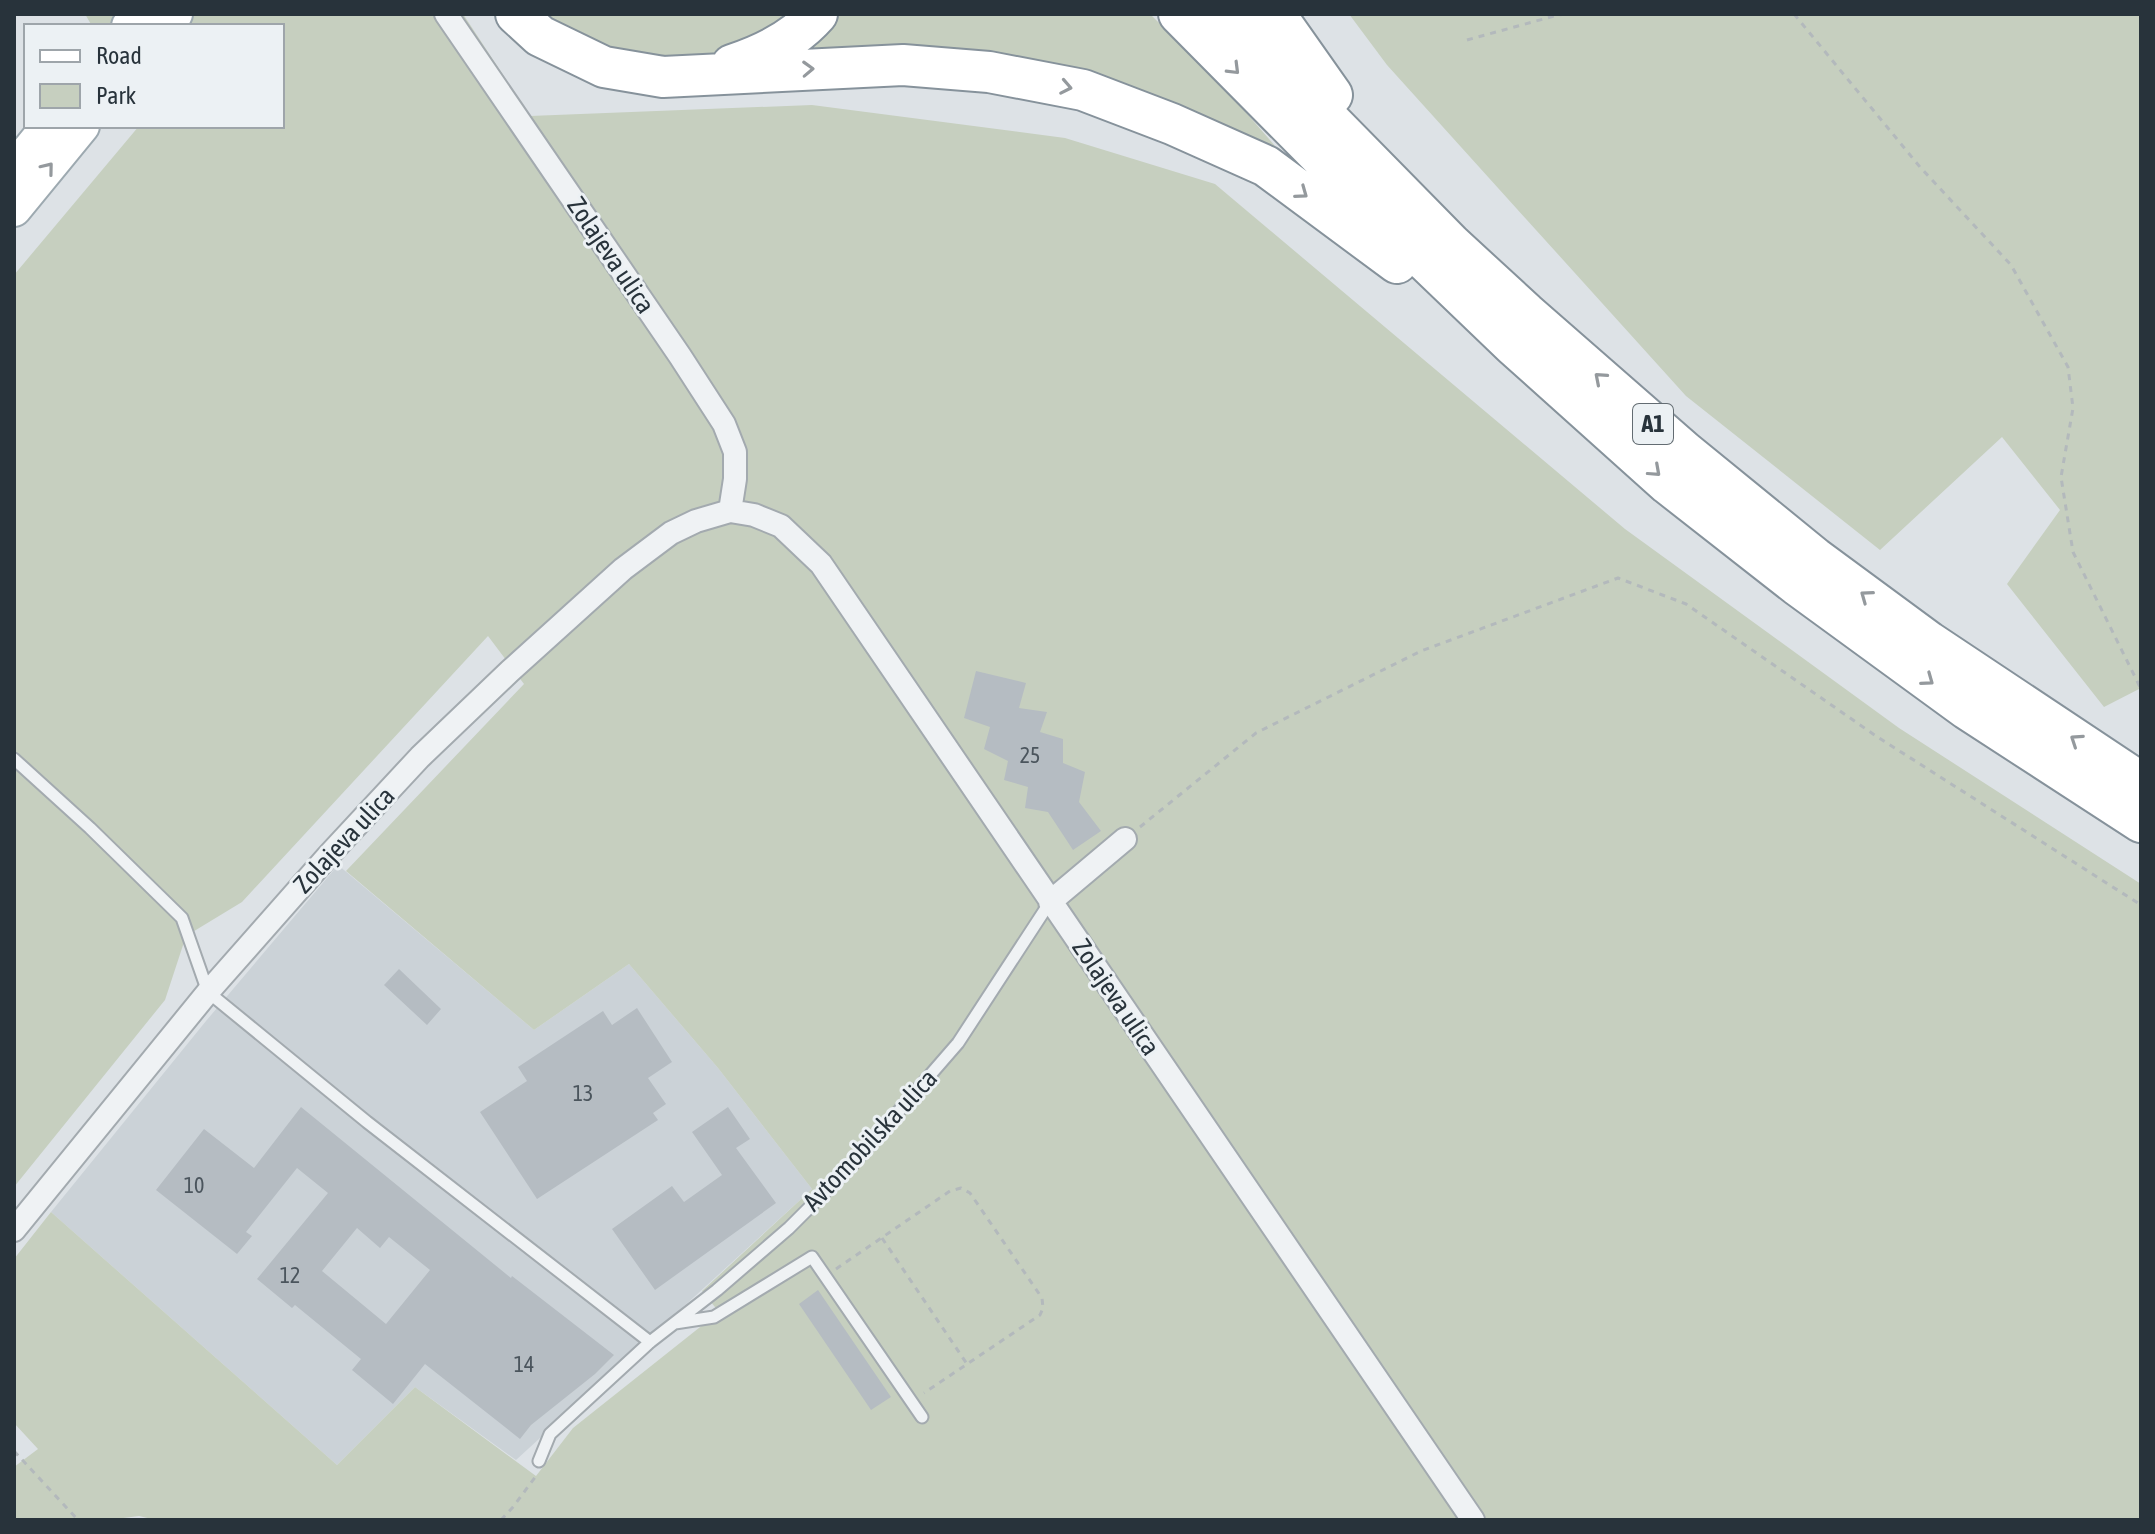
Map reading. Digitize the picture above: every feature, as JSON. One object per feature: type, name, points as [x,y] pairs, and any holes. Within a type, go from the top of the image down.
[{"type":"highway","points":[[516,14],[540,36],[604,67],[663,77],[903,65],[989,72],[1083,90],[1172,124],[1266,166],[1382,251],[1479,334],[1513,345]]},
{"type":"highway","points":[[703,74],[773,48],[817,14]]},
{"type":"highway","name":"A1","points":[[1179,14],[1392,229],[1513,345],[1668,484],[1797,585],[1967,709],[2141,822]]},
{"type":"highway","name":"A1","points":[[1225,14],[1451,244],[1685,452],[1815,558],[1929,642],[2141,783]]},
{"type":"highway","points":[[1275,14],[1328,91],[1381,154],[1393,187]]},
{"type":"main road","points":[[14,209],[80,128]]},
{"type":"street","name":"Zolajeva ulica","points":[[446,14],[724,424],[735,452],[730,511]]},
{"type":"street","name":"Zolajeva ulica","points":[[14,1230],[208,992],[420,757],[623,569],[671,533],[696,521],[730,511],[754,515],[781,526],[821,564],[1473,1520]]},
{"type":"street","points":[[1050,902],[1125,839]]},
{"type":"lane","points":[[14,759],[182,918],[208,992],[367,1122],[650,1342]]},
{"type":"lane","name":"Avtomobilska ulica","points":[[539,1461],[550,1434],[650,1342],[789,1228],[852,1165],[958,1043],[1050,902]]},
{"type":"lane","points":[[674,1323],[714,1317],[812,1257],[922,1417]]},
{"type":"path","points":[[1467,40],[1567,14]]},
{"type":"path","points":[[1794,14],[1920,167],[2011,265],[2068,367],[2073,408],[2061,477],[2073,552],[2141,689]]},
{"type":"path","points":[[1125,839],[1256,733],[1421,651],[1618,578],[1686,604],[1876,736],[2141,905]]},
{"type":"path","points":[[826,1277],[950,1191],[961,1188],[970,1193],[1042,1298],[1040,1315],[911,1402]]},
{"type":"path","points":[[882,1237],[967,1364]]},
{"type":"path","points":[[14,1451],[78,1520]]},
{"type":"path","points":[[501,1520],[535,1479],[539,1461]]},
{"type":"shaded area","points":[[338,865],[534,1030],[629,964],[718,1068],[812,1189],[516,1460],[415,1387],[337,1465],[51,1212]]},
{"type":"green space","points":[[85,14],[463,14],[530,116],[812,105],[1065,138],[1215,184],[1625,529],[1899,728],[2141,884],[2141,1520],[156,1520],[139,1516],[108,1520],[14,1520],[14,1467],[38,1449],[14,1423],[14,1259],[51,1212],[337,1465],[415,1387],[536,1476],[573,1428],[719,1312],[702,1291],[812,1189],[718,1068],[629,964],[534,1030],[346,871],[524,684],[488,636],[242,902],[186,936],[165,1000],[14,1187],[14,275],[137,128],[284,128],[284,24],[91,24]]},
{"type":"green space","points":[[537,14],[808,14],[748,53],[640,62]]},
{"type":"green space","points":[[830,14],[1150,14],[1224,87],[1282,154],[1143,100],[760,61]]},
{"type":"green space","points":[[1349,14],[2141,14],[2141,688],[2104,707],[2007,584],[2060,510],[2002,437],[1880,550],[1686,396],[1387,65]]},
{"type":"building","points":[[976,671],[1026,683],[1019,708],[1047,712],[1040,732],[1063,739],[1063,763],[1085,772],[1079,802],[1101,831],[1073,850],[1048,812],[1025,808],[1028,787],[1004,780],[1008,761],[984,749],[990,727],[964,718]]},
{"type":"building","points":[[399,969],[441,1009],[427,1025],[384,985]]},
{"type":"building","points":[[637,1008],[672,1062],[648,1078],[666,1104],[653,1113],[658,1120],[537,1199],[480,1112],[527,1081],[518,1067],[603,1011],[612,1025]]},
{"type":"building","points":[[301,1107],[511,1278],[614,1355],[531,1425],[520,1439],[425,1364],[393,1404],[352,1370],[361,1359],[295,1305],[292,1308],[257,1279],[328,1193],[297,1168],[246,1232],[252,1236],[237,1254],[156,1190],[204,1129],[254,1168]],"holes":[[[357,1228],[380,1248],[389,1237],[430,1270],[386,1324],[322,1271]]]},
{"type":"building","points":[[728,1107],[750,1139],[736,1148],[776,1203],[655,1290],[612,1229],[672,1186],[684,1202],[722,1175],[692,1132]]},
{"type":"building","points":[[818,1290],[891,1397],[871,1410],[799,1304]]}]
